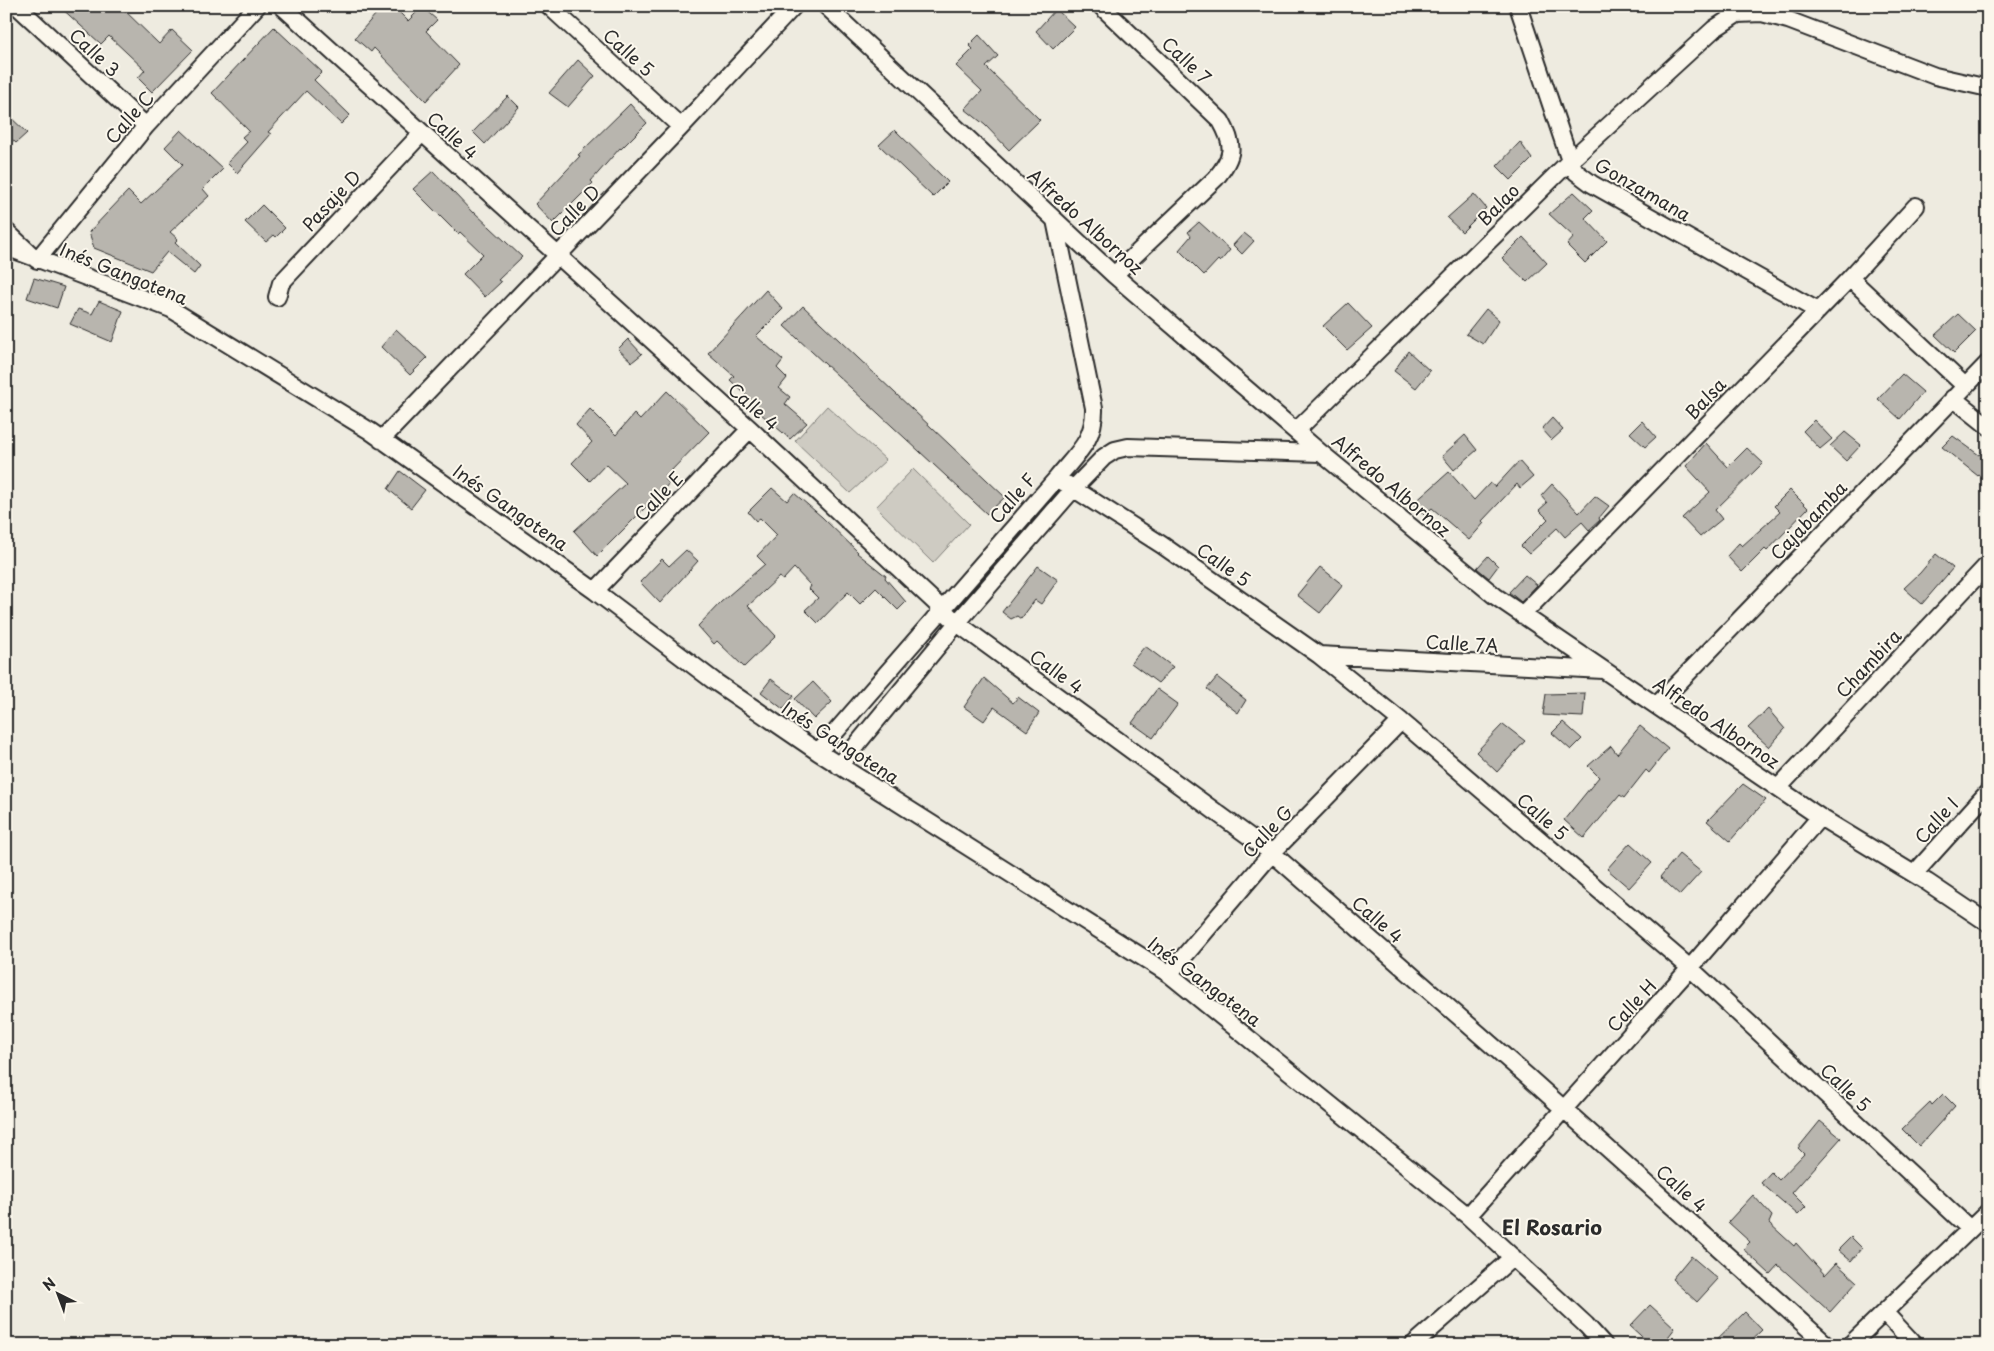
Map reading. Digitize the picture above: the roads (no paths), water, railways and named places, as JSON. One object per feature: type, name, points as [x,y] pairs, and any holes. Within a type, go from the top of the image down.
[{"type":"street","name":"Calle 3","points":[[17,6],[146,126]]},
{"type":"street","name":"Calle C","points":[[37,260],[146,126],[257,6]]},
{"type":"street","name":"Calle 4","points":[[282,6],[421,134],[750,429],[957,623],[1272,853],[1827,1345]]},
{"type":"street","name":"Calle 5","points":[[549,6],[682,127]]},
{"type":"street","name":"Calle D","points":[[381,440],[682,127],[794,6]]},
{"type":"street","name":"Alfredo Albornoz","points":[[826,6],[1114,275],[1321,453],[1495,596],[1820,816],[1914,874],[1988,923]]},
{"type":"street","name":"Calle 7","points":[[1101,6],[1222,121],[1230,136],[1231,152],[1226,166],[1216,178],[1114,275]]},
{"type":"street","name":"Gonzamana","points":[[1518,6],[1570,161],[1576,172],[1592,184],[1818,310]]},
{"type":"street","name":"Balao","points":[[1296,431],[1570,161],[1734,10]]},
{"type":"street","points":[[1734,10],[1762,13],[1788,20],[1935,76],[1988,88]]},
{"type":"street","name":"Pasaje D","points":[[277,298],[281,283],[421,134]]},
{"type":"street","name":"Balsa","points":[[1522,615],[1850,278],[1916,206]]},
{"type":"street","name":"Calle F","points":[[818,752],[941,608],[1082,448],[1090,436],[1094,423],[1094,408],[1055,220]]},
{"type":"street","points":[[6,231],[37,260]]},
{"type":"street","name":"Inés Gangotena","points":[[6,247],[171,309],[370,431],[595,591],[714,681],[818,752],[1169,974],[1468,1216],[1604,1345]]},
{"type":"street","points":[[1850,278],[1959,392],[1988,426]]},
{"type":"street","name":"Cajabamba","points":[[1657,705],[1988,363]]},
{"type":"street","name":"Calle E","points":[[595,591],[750,429]]},
{"type":"street","points":[[840,766],[957,623],[1074,488],[1104,457],[1115,450],[1128,447],[1321,453]]},
{"type":"street","name":"Calle 5","points":[[1056,478],[1162,545],[1319,655],[1401,721],[1690,968],[1970,1229]]},
{"type":"street","name":"Chambira","points":[[1778,788],[1988,564]]},
{"type":"street","name":"Calle 7A","points":[[1319,655],[1603,670]]},
{"type":"street","name":"Calle G","points":[[1169,974],[1272,853],[1401,721]]},
{"type":"street","name":"Calle I","points":[[1914,874],[1988,792]]},
{"type":"street","name":"Calle H","points":[[1468,1216],[1690,968],[1820,816]]},
{"type":"street","points":[[1850,1345],[1988,1212]]},
{"type":"street","points":[[1413,1345],[1513,1258]]},
{"type":"street","points":[[1884,1313],[1915,1345]]},
{"type":"district","name":"El Rosario","points":[[1552,1227]]}]
